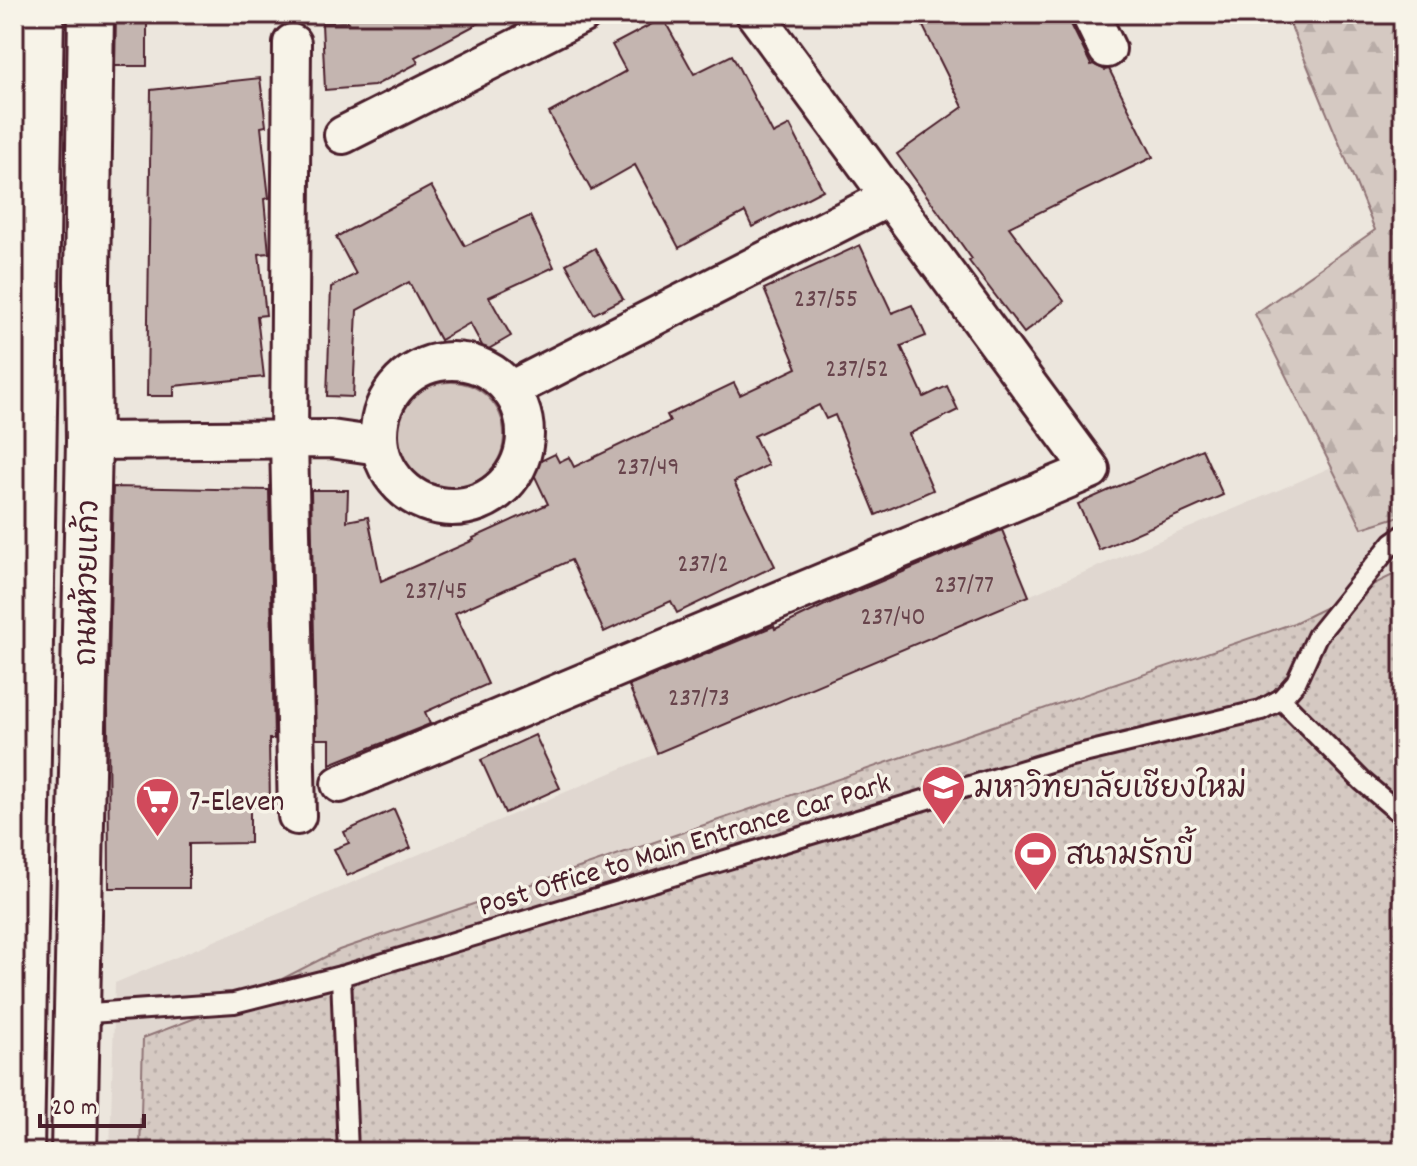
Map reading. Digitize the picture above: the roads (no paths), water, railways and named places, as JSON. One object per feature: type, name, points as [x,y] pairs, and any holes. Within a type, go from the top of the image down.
[{"type":"main road","name":"ถนนห้วยแก้ว","points":[[21,1152],[18,1072],[26,205],[41,14]]},
{"type":"main road","name":"ถนนห้วยแก้ว","points":[[74,1152],[89,441],[87,281],[91,14]]},
{"type":"main road","points":[[26,205],[88,207]]},
{"type":"street","points":[[343,135],[583,14]]},
{"type":"street","points":[[340,784],[1091,470],[755,14]]},
{"type":"street","points":[[1090,14],[1107,49]]},
{"type":"street","points":[[292,43],[289,439],[297,816]]},
{"type":"street","points":[[510,390],[890,197]]},
{"type":"street","points":[[455,360],[476,364],[495,375],[510,390],[522,411],[525,435],[521,459],[509,480],[492,496],[469,506],[445,507],[422,501],[402,488],[387,468],[379,446],[379,421],[385,401],[398,383],[414,370],[434,362],[455,360]]},
{"type":"street","points":[[89,441],[331,439],[379,446]]},
{"type":"lane","points":[[76,1014],[234,1003],[341,976],[1063,758],[1261,710],[1281,699],[1296,682],[1317,636],[1393,542],[1403,535]]},
{"type":"lane","points":[[1281,699],[1362,781],[1403,816]]},
{"type":"lane","points":[[341,976],[348,1152]]},
{"type":"lane","points":[[341,976],[355,1152]]},
{"type":"place","name":"มหาวิทยาลัยเชียงใหม่","points":[[943,826]]},
{"type":"place","name":"7-Eleven","points":[[158,839]]},
{"type":"place","name":"สนามรักบี้","points":[[1035,893]]}]
